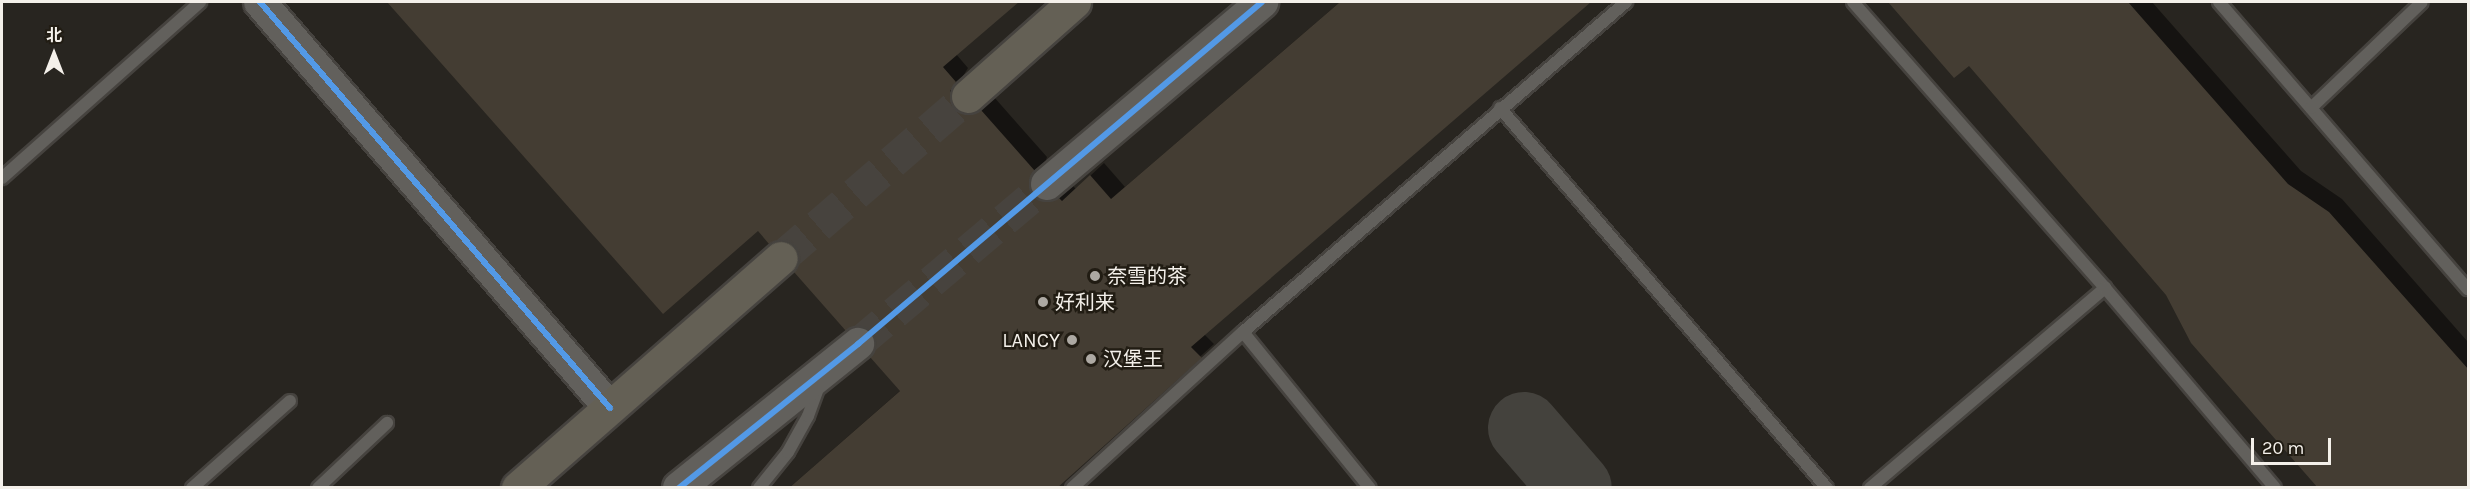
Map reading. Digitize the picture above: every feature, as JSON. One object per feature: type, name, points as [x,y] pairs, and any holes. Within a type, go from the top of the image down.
[{"type":"highway","points":[[968,96],[1074,2]]},
{"type":"highway","points":[[518,488],[781,258]]},
{"type":"street","points":[[260,2],[610,408]]},
{"type":"street","points":[[1047,184],[1262,2]]},
{"type":"street","points":[[679,488],[858,344]]},
{"type":"lane","points":[[2,178],[200,2]]},
{"type":"lane","points":[[1072,488],[1243,332],[1500,108],[1626,2]]},
{"type":"lane","points":[[1853,2],[2105,288],[2275,488]]},
{"type":"lane","points":[[2219,2],[2469,289]]},
{"type":"lane","points":[[2311,108],[2422,2]]},
{"type":"lane","points":[[1500,108],[1827,488]]},
{"type":"lane","points":[[1870,488],[2105,288]]},
{"type":"lane","points":[[1243,332],[1370,488]]},
{"type":"lane","points":[[759,488],[788,452],[808,416],[824,372]]},
{"type":"lane","points":[[192,488],[290,401]]},
{"type":"lane","points":[[318,488],[387,423]]},
{"type":"building","points":[[387,2],[1019,2],[943,67],[956,82],[950,91],[954,108],[963,114],[981,110],[1035,171],[1029,187],[1033,195],[1050,202],[1059,198],[1062,201],[1090,175],[1111,199],[1340,2],[1591,2],[1191,347],[1202,358],[1057,488],[789,488],[900,391],[870,357],[876,342],[872,332],[856,326],[846,331],[794,272],[799,255],[795,245],[778,240],[769,244],[758,231],[663,314]]},
{"type":"building","points":[[1888,2],[2128,2],[2288,184],[2329,212],[2469,370],[2469,488],[2318,488],[2191,343],[2166,295],[1969,66],[1954,78]]},
{"type":"taxiway","points":[[1524,428],[1576,488]]},
{"type":"tunnel","points":[[781,258],[968,96]]},
{"type":"tunnel","points":[[858,344],[1047,184]]},
{"type":"cycle path","points":[[260,2],[610,408]]},
{"type":"cycle path","points":[[679,488],[858,344],[1262,2]]},
{"type":"place","name":"奈雪的茶","points":[[1095,276]]},
{"type":"place","name":"好利来","points":[[1043,302]]},
{"type":"place","name":"LANCY","points":[[1072,340]]},
{"type":"place","name":"汉堡王","points":[[1091,359]]}]
